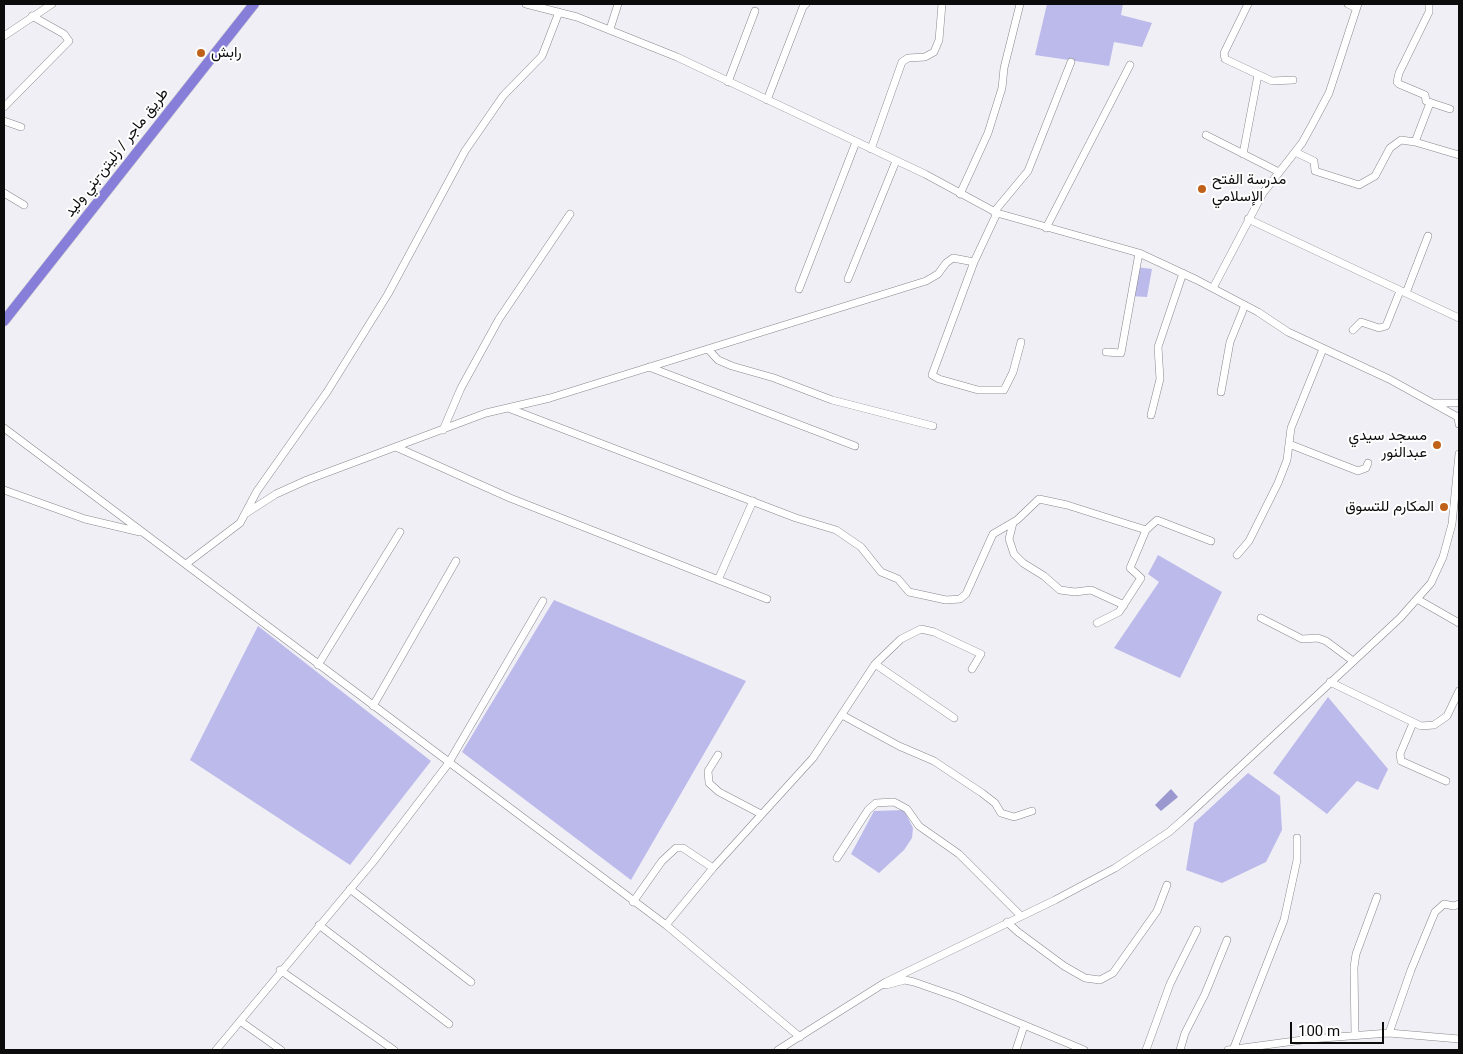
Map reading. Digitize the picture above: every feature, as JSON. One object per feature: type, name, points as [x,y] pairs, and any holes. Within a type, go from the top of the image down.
[{"type":"highway","name":"طريق ماجر / زليتن-بني وليد","points":[[4,321],[254,4]]},
{"type":"street","points":[[4,36],[52,4]]},
{"type":"street","points":[[526,4],[559,12],[610,29],[677,57],[925,174],[996,213],[1139,253],[1184,273],[1245,305],[1288,332],[1435,403],[1458,419]]},
{"type":"street","points":[[610,29],[618,4]]},
{"type":"street","points":[[767,100],[802,7],[806,4]]},
{"type":"street","points":[[871,149],[899,66],[908,58],[925,57],[934,52],[939,40],[942,4]]},
{"type":"street","points":[[960,194],[988,132],[1002,88],[1004,68],[1020,4]]},
{"type":"street","points":[[1248,4],[1224,57],[1227,62],[1272,81],[1293,80]]},
{"type":"street","points":[[1213,288],[1263,193],[1302,143],[1329,93],[1357,6],[1348,4]]},
{"type":"street","points":[[1429,4],[1428,12],[1397,79],[1399,84],[1426,94],[1425,101],[1450,109]]},
{"type":"street","points":[[728,82],[756,11]]},
{"type":"street","points":[[186,564],[234,529],[245,514],[257,491],[326,392],[388,294],[470,143],[503,96],[542,56],[559,12]]},
{"type":"street","points":[[4,107],[69,41],[64,34],[32,16]]},
{"type":"street","points":[[1021,342],[1013,372],[1004,390],[978,390],[939,379],[932,375],[936,358],[974,262],[996,213],[1028,171],[1071,62]]},
{"type":"street","points":[[1046,228],[1130,65]]},
{"type":"street","points":[[1243,154],[1258,75]]},
{"type":"street","points":[[1415,142],[1430,103]]},
{"type":"street","points":[[4,120],[20,127]]},
{"type":"street","points":[[1206,135],[1280,172]]},
{"type":"street","points":[[1295,152],[1314,161],[1315,171],[1361,185],[1378,172],[1393,144],[1401,140],[1415,142],[1459,155]]},
{"type":"street","points":[[799,289],[856,142]]},
{"type":"street","points":[[848,279],[896,161]]},
{"type":"street","points":[[4,193],[24,205]]},
{"type":"street","points":[[443,430],[460,388],[499,319],[570,214]]},
{"type":"street","points":[[1248,219],[1354,267],[1459,318]]},
{"type":"street","points":[[1353,330],[1361,322],[1379,328],[1386,326],[1428,236]]},
{"type":"street","points":[[1106,352],[1121,353],[1139,253]]},
{"type":"street","points":[[245,514],[276,494],[307,480],[443,430],[508,408],[550,398],[810,319],[926,281],[938,274],[946,263],[953,258],[974,262]]},
{"type":"street","points":[[1151,416],[1160,380],[1158,347],[1184,273]]},
{"type":"street","points":[[1221,392],[1230,342],[1245,305]]},
{"type":"street","points":[[708,349],[718,360],[732,366],[774,378],[832,400],[932,426]]},
{"type":"street","points":[[1237,555],[1249,541],[1269,504],[1287,460],[1290,428],[1323,349]]},
{"type":"street","points":[[649,367],[855,446]]},
{"type":"street","points":[[1435,403],[1458,400],[1454,410],[1458,419]]},
{"type":"street","points":[[508,408],[796,518],[836,530],[861,547],[881,572],[898,579],[910,592],[946,600],[960,599],[966,594],[993,534],[1014,523],[1034,502],[1042,499],[1146,530]]},
{"type":"street","points":[[4,428],[448,764],[666,925],[800,1037]]},
{"type":"street","points":[[1289,444],[1358,471],[1366,468],[1368,463]]},
{"type":"street","points":[[396,447],[510,498],[767,599]]},
{"type":"street","points":[[778,1050],[880,986],[1115,868],[1169,832],[1232,776],[1417,599],[1431,583],[1446,549],[1452,524],[1459,454]]},
{"type":"street","points":[[4,490],[85,518],[143,532]]},
{"type":"street","points":[[718,580],[752,501]]},
{"type":"street","points":[[1097,622],[1117,613],[1141,578],[1130,568],[1146,530],[1157,520],[1211,541]]},
{"type":"street","points":[[1014,523],[1009,539],[1014,554],[1023,564],[1044,576],[1060,590],[1075,592],[1091,590],[1124,605]]},
{"type":"street","points":[[318,665],[400,532]]},
{"type":"street","points":[[373,706],[456,561]]},
{"type":"street","points":[[1417,599],[1459,623]]},
{"type":"street","points":[[216,1050],[280,970],[350,889],[448,764],[542,601]]},
{"type":"street","points":[[1261,618],[1302,640],[1326,641],[1353,661]]},
{"type":"street","points":[[666,925],[713,868],[813,758],[875,664],[901,639],[915,631],[926,629],[981,654],[972,670]]},
{"type":"street","points":[[875,664],[954,718]]},
{"type":"street","points":[[1330,682],[1413,723],[1429,726],[1440,723],[1450,711],[1459,691]]},
{"type":"street","points":[[842,715],[899,746],[934,761],[993,801],[1001,813],[1014,817],[1032,811]]},
{"type":"street","points":[[1413,723],[1400,754],[1401,761],[1446,781]]},
{"type":"street","points":[[718,755],[708,771],[709,783],[719,792],[761,814]]},
{"type":"street","points":[[836,858],[868,810],[876,803],[894,802],[907,809],[919,826],[959,854],[1021,916]]},
{"type":"street","points":[[1233,1050],[1284,920],[1297,860],[1297,838]]},
{"type":"street","points":[[633,902],[662,861],[676,848],[683,848],[713,868]]},
{"type":"street","points":[[1008,922],[1024,938],[1085,978],[1095,981],[1105,979],[1116,969],[1157,911],[1167,885]]},
{"type":"street","points":[[350,889],[471,982]]},
{"type":"street","points":[[1356,1035],[1354,967],[1356,954],[1376,897]]},
{"type":"street","points":[[1389,1032],[1411,970],[1435,912],[1444,904],[1454,906],[1459,904]]},
{"type":"street","points":[[319,925],[449,1024]]},
{"type":"street","points":[[1146,1050],[1170,984],[1197,930]]},
{"type":"street","points":[[1180,1050],[1185,1033],[1205,994],[1227,940]]},
{"type":"street","points":[[280,970],[394,1050]]},
{"type":"street","points":[[880,986],[905,980],[914,982],[958,997],[1084,1050]]},
{"type":"street","points":[[240,1021],[281,1050]]},
{"type":"street","points":[[1016,1050],[1024,1026]]},
{"type":"street","points":[[1228,1050],[1389,1032],[1459,1039]]},
{"type":"shaded area","points":[[1047,4],[1123,4],[1121,15],[1152,23],[1142,47],[1114,42],[1109,66],[1035,55]]},
{"type":"shaded area","points":[[1136,267],[1152,269],[1147,297],[1130,296]]},
{"type":"shaded area","points":[[1158,555],[1222,592],[1180,678],[1114,648],[1159,582],[1148,574]]},
{"type":"shaded area","points":[[554,600],[746,681],[631,880],[462,752]]},
{"type":"shaded area","points":[[258,626],[431,761],[350,865],[190,760]]},
{"type":"shaded area","points":[[1328,697],[1388,769],[1378,790],[1357,781],[1327,814],[1273,773]]},
{"type":"shaded area","points":[[1248,773],[1280,796],[1282,830],[1266,862],[1222,883],[1186,870],[1194,823]]},
{"type":"shaded area","points":[[1171,789],[1178,797],[1161,811],[1155,805]]},
{"type":"shaded area","points":[[904,810],[913,828],[912,838],[904,850],[879,873],[851,854],[874,811]]},
{"type":"place","name":"رابش","points":[[201,53]]},
{"type":"place","name":"مدرسة الفتح الإسلامي","points":[[1202,189]]},
{"type":"place","name":"مسجد سيدي عبدالنور","points":[[1437,445]]},
{"type":"place","name":"المكارم للتسوق","points":[[1444,507]]}]
